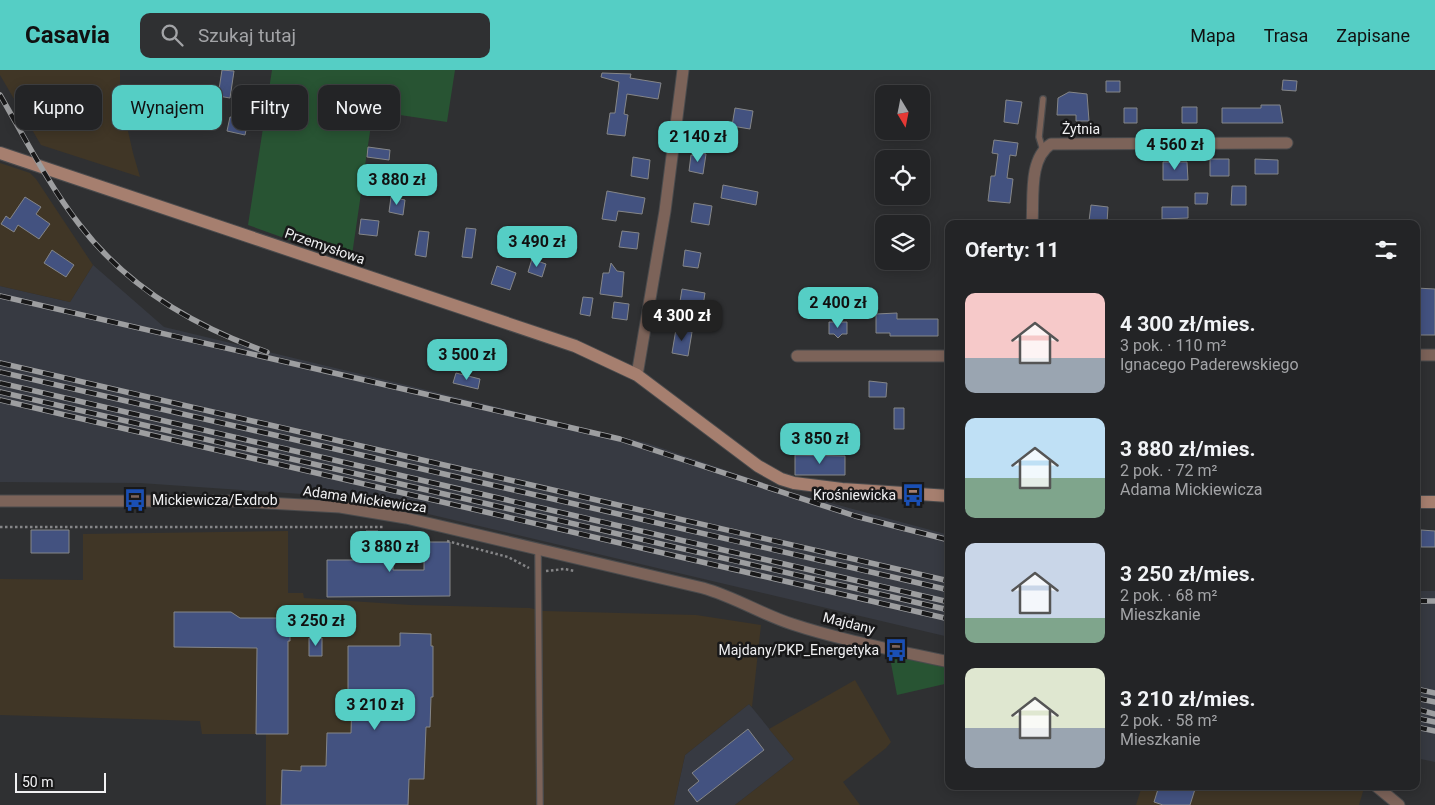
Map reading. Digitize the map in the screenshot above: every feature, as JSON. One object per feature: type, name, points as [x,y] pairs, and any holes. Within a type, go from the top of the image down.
[{"type":"street","points":[[683,70],[665,211],[637,375],[758,466],[781,479],[794,483],[842,489],[945,496]]},
{"type":"street","name":"Żytnia","points":[[1042,150],[1051,144],[1287,143]]},
{"type":"street","points":[[1032,220],[1036,162],[1042,150]]},
{"type":"street","name":"Przemysłowa","points":[[0,153],[575,346],[637,375]]},
{"type":"street","points":[[1420,355],[1435,355]]},
{"type":"street","points":[[798,356],[945,356]]},
{"type":"street","name":"Adama Mickiewicza","points":[[0,501],[222,501],[340,507],[406,518],[538,548],[703,588],[729,595],[745,603]]},
{"type":"street","points":[[1420,502],[1435,502]]},
{"type":"street","name":"Majdany","points":[[745,603],[769,616],[795,625],[945,661]]},
{"type":"street","points":[[1381,790],[1399,805]]},
{"type":"lane","points":[[1042,150],[1039,137],[1043,99]]},
{"type":"lane","points":[[538,548],[540,805]]},
{"type":"path","points":[[0,527],[388,527]]},
{"type":"path","points":[[442,539],[508,557],[538,573],[564,569],[583,573]]},
{"type":"shaded area","points":[[0,70],[120,70],[120,85],[112,85],[112,130],[128,130],[140,177],[41,145],[32,130],[102,130],[102,85],[15,85],[15,101],[0,75]]},
{"type":"shaded area","points":[[0,163],[30,173],[36,179],[93,265],[70,302],[0,286]]},
{"type":"shaded area","points":[[93,265],[164,327],[647,443],[790,492],[945,534],[945,636],[335,492],[331,496],[140,483],[0,482],[0,286],[70,302]]},
{"type":"shaded area","points":[[288,531],[288,593],[303,593],[304,598],[411,605],[530,608],[543,611],[696,615],[761,625],[752,707],[749,704],[685,755],[674,805],[266,805],[266,734],[202,734],[200,721],[0,715],[0,579],[83,580],[83,534]]},
{"type":"shaded area","points":[[1420,591],[1435,591],[1435,762],[1420,759]]},
{"type":"shaded area","points":[[855,680],[891,742],[843,782],[860,805],[735,805],[794,759],[769,729]]},
{"type":"shaded area","points":[[749,704],[794,759],[735,805],[674,805],[685,755]]},
{"type":"shaded area","points":[[1141,790],[1363,790],[1359,805],[1136,805]]},
{"type":"green space","points":[[272,70],[455,70],[447,122],[400,115],[400,85],[318,85],[318,130],[370,130],[351,262],[248,225],[263,130],[308,130],[308,85],[270,85]]},
{"type":"green space","points":[[892,655],[945,667],[945,684],[897,695],[890,658]]},
{"type":"building","points":[[222,70],[234,71],[230,98],[222,97],[222,85],[220,85]]},
{"type":"building","points":[[602,73],[631,74],[630,78],[661,83],[658,99],[627,94],[624,114],[628,115],[625,136],[607,134],[610,113],[615,113],[619,82],[601,77]]},
{"type":"building","points":[[1283,80],[1297,81],[1296,91],[1282,90]]},
{"type":"building","points":[[1106,81],[1120,81],[1120,92],[1106,92]]},
{"type":"building","points":[[1069,92],[1087,94],[1089,121],[1076,121],[1076,115],[1057,115],[1058,98]]},
{"type":"building","points":[[1006,100],[1022,102],[1018,124],[1004,122]]},
{"type":"building","points":[[1261,105],[1280,105],[1283,123],[1222,123],[1222,108],[1261,108]]},
{"type":"building","points":[[1182,107],[1197,107],[1197,123],[1182,123]]},
{"type":"building","points":[[735,108],[753,111],[750,129],[732,126]]},
{"type":"building","points":[[1124,108],[1137,108],[1137,123],[1124,123]]},
{"type":"building","points":[[230,117],[232,117],[232,130],[246,130],[245,135],[227,131]]},
{"type":"building","points":[[994,140],[1018,143],[1016,156],[1010,155],[1007,178],[1013,179],[1010,203],[988,201],[991,176],[995,176],[998,154],[992,153]]},
{"type":"building","points":[[368,147],[390,150],[389,160],[367,157]]},
{"type":"building","points":[[696,152],[706,154],[703,174],[689,171],[691,155],[696,156]]},
{"type":"building","points":[[633,157],[650,160],[648,179],[631,176]]},
{"type":"building","points":[[1210,159],[1229,159],[1229,176],[1210,176]]},
{"type":"building","points":[[1255,159],[1278,160],[1278,174],[1255,174]]},
{"type":"building","points":[[1163,162],[1187,162],[1188,180],[1163,180]]},
{"type":"building","points":[[723,185],[758,192],[756,205],[721,198]]},
{"type":"building","points":[[1232,186],[1246,186],[1246,205],[1231,205]]},
{"type":"building","points":[[607,191],[645,198],[642,214],[618,211],[616,221],[602,219]]},
{"type":"building","points":[[1195,193],[1208,193],[1207,204],[1195,204]]},
{"type":"building","points":[[25,197],[41,207],[36,214],[50,224],[39,239],[18,225],[14,232],[1,224],[6,216],[10,219]]},
{"type":"building","points":[[391,197],[405,200],[403,215],[389,212]]},
{"type":"building","points":[[694,203],[712,206],[709,225],[691,222]]},
{"type":"building","points":[[1091,205],[1108,207],[1107,220],[1089,220]]},
{"type":"building","points":[[1162,207],[1188,207],[1188,218],[1162,219]]},
{"type":"building","points":[[361,219],[379,221],[377,236],[359,234]]},
{"type":"building","points":[[466,228],[476,229],[472,258],[462,257]]},
{"type":"building","points":[[419,231],[429,232],[426,257],[415,255]]},
{"type":"building","points":[[622,231],[639,233],[637,249],[619,247]]},
{"type":"building","points":[[52,250],[74,265],[66,277],[44,263]]},
{"type":"building","points":[[685,250],[701,253],[698,268],[683,266]]},
{"type":"building","points":[[532,259],[546,264],[542,277],[528,272]]},
{"type":"building","points":[[611,263],[617,271],[624,272],[622,297],[600,294],[603,273],[609,273]]},
{"type":"building","points":[[497,266],[516,273],[510,290],[491,284]]},
{"type":"building","points":[[1420,288],[1435,289],[1435,335],[1420,335]]},
{"type":"building","points":[[682,289],[705,293],[702,312],[679,308]]},
{"type":"building","points":[[583,297],[593,298],[590,316],[580,314]]},
{"type":"building","points":[[614,302],[629,304],[627,320],[612,318]]},
{"type":"building","points":[[897,313],[897,319],[938,319],[938,336],[890,336],[890,333],[876,333],[876,314]]},
{"type":"building","points":[[829,322],[847,322],[847,334],[842,334],[838,338],[834,334],[829,334]]},
{"type":"building","points":[[676,329],[692,332],[688,356],[672,353]]},
{"type":"building","points":[[456,373],[480,379],[478,389],[453,383]]},
{"type":"building","points":[[869,381],[887,383],[886,397],[869,397]]},
{"type":"building","points":[[894,408],[904,408],[904,429],[894,429]]},
{"type":"building","points":[[795,455],[845,456],[845,475],[795,475]]},
{"type":"building","points":[[31,530],[69,530],[69,553],[31,553]]},
{"type":"building","points":[[1421,530],[1435,531],[1435,547],[1421,547]]},
{"type":"building","points":[[366,531],[378,531],[378,542],[393,542],[393,570],[424,570],[424,542],[450,542],[450,596],[327,597],[327,560],[366,560]]},
{"type":"building","points":[[174,612],[231,612],[240,618],[290,618],[290,641],[288,641],[288,734],[256,734],[257,648],[174,647]]},
{"type":"building","points":[[400,633],[431,634],[431,646],[433,646],[433,697],[431,697],[430,727],[426,727],[424,779],[409,779],[408,805],[281,805],[282,770],[301,771],[301,766],[326,766],[327,733],[351,733],[352,697],[348,697],[348,646],[400,646]]},
{"type":"building","points":[[309,638],[322,638],[322,656],[309,656]]},
{"type":"building","points":[[748,729],[764,750],[697,802],[688,790],[699,781],[692,773]]},
{"type":"building","points":[[1158,790],[1195,790],[1190,805],[1163,805],[1154,802]]},
{"type":"railway","points":[[0,95],[57,193],[79,224],[118,267],[163,302],[188,317],[240,342],[267,352]]},
{"type":"railway","points":[[0,296],[620,439],[855,516],[945,539]]},
{"type":"railway","points":[[0,363],[945,580]]},
{"type":"railway","points":[[0,372],[945,589]]},
{"type":"railway","points":[[0,383],[945,601]]},
{"type":"railway","points":[[0,392],[945,609]]},
{"type":"railway","points":[[0,400],[945,618]]},
{"type":"railway","points":[[1420,601],[1435,601]]},
{"type":"railway","points":[[1420,690],[1435,693]]},
{"type":"railway","points":[[1420,699],[1435,702]]},
{"type":"railway","points":[[1420,710],[1435,714]]},
{"type":"railway","points":[[1420,719],[1435,722]]},
{"type":"railway","points":[[1420,728],[1435,731]]},
{"type":"place","name":"Krośniewicka","points":[[913,495]]},
{"type":"place","name":"Mickiewicza/Exdrob","points":[[135,500]]},
{"type":"place","name":"Majdany/PKP_Energetyka","points":[[896,650]]}]
